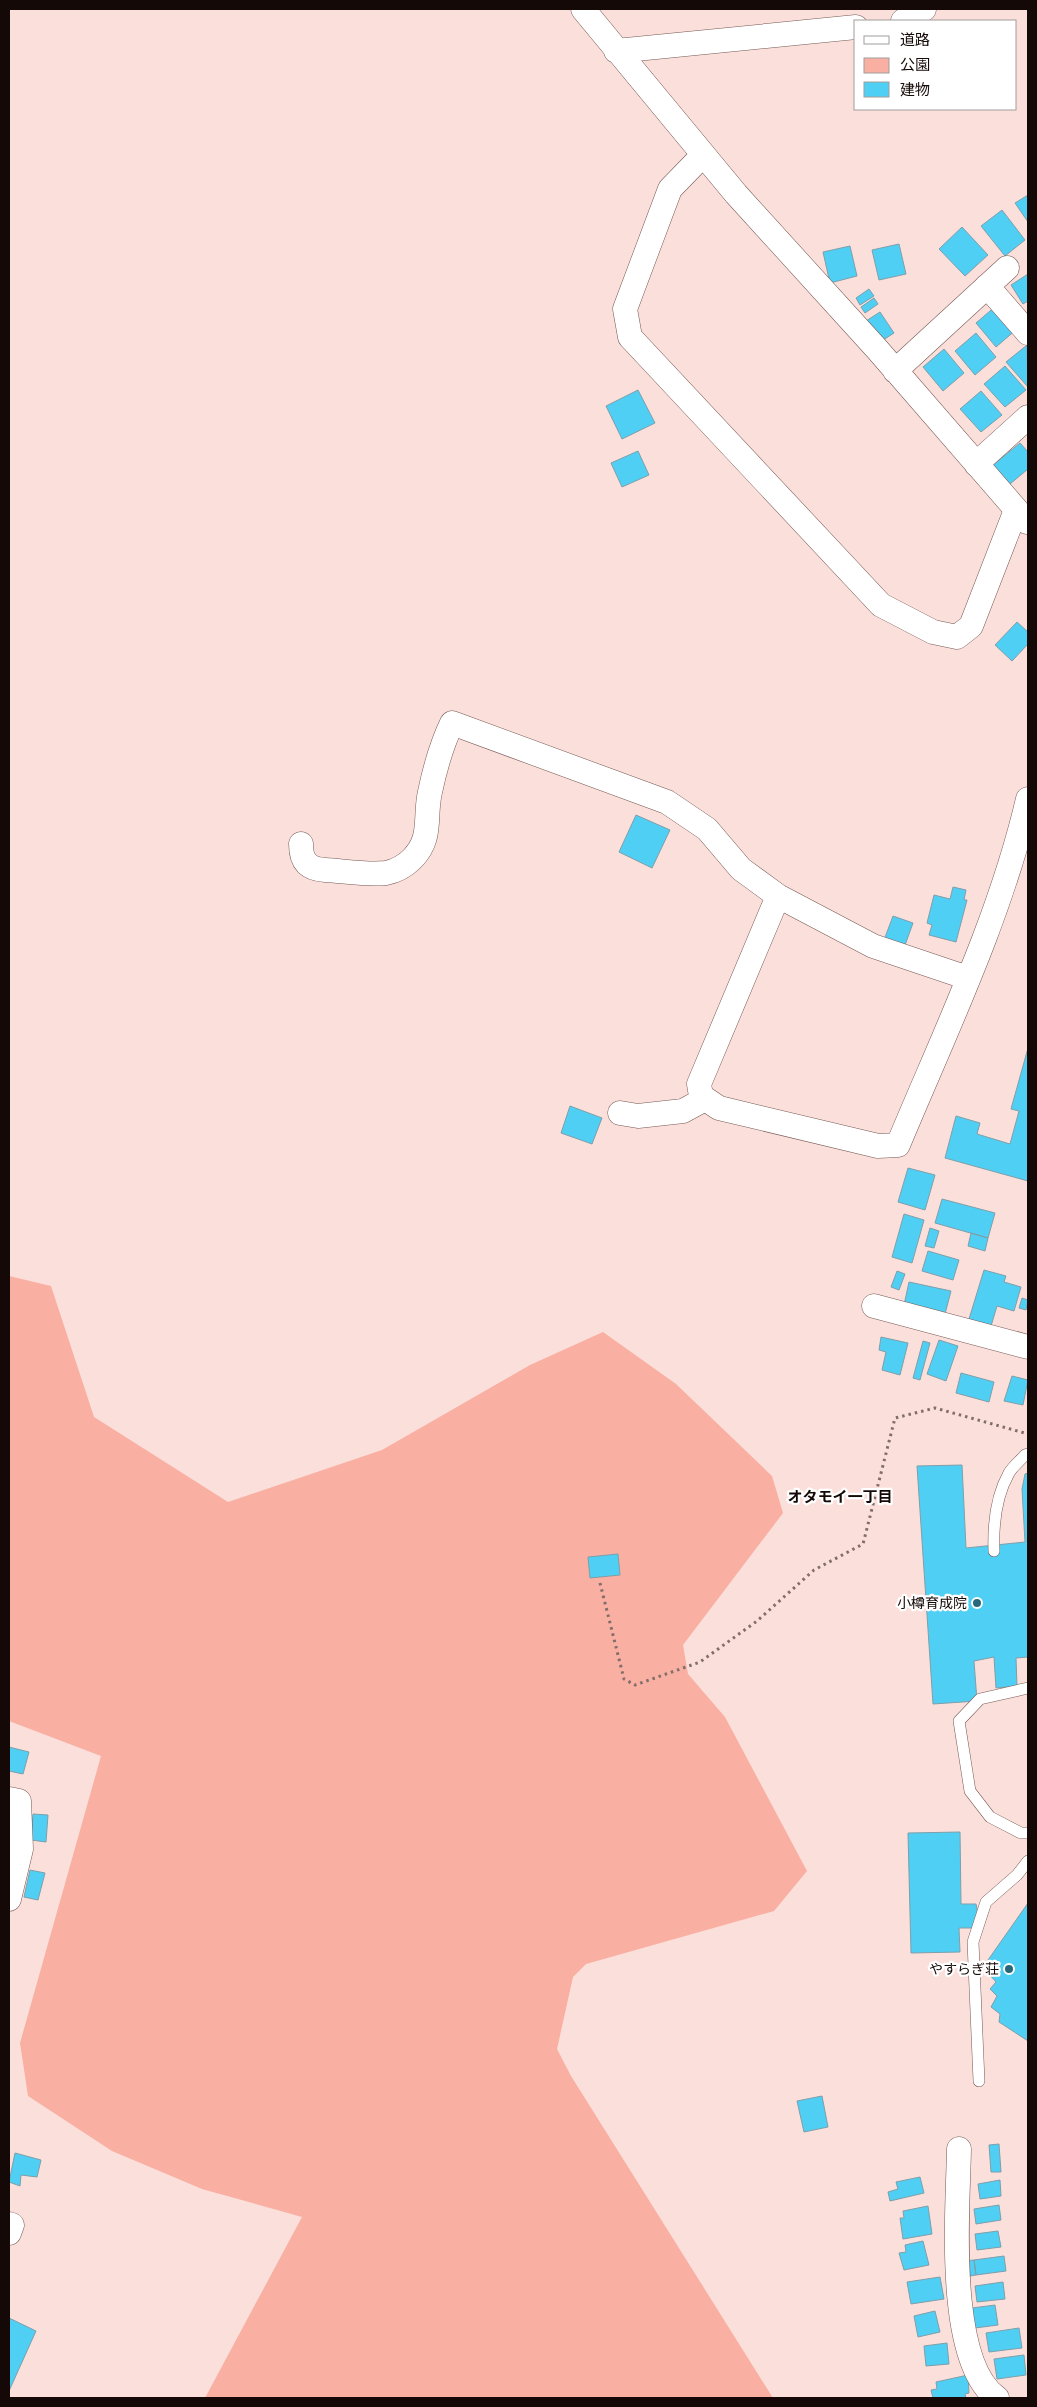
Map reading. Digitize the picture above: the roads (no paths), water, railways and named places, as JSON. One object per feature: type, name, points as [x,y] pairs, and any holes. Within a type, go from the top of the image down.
[{"type":"street","points":[[583,9],[704,155],[896,371],[1022,517],[971,626],[957,637],[933,632],[881,605],[630,337],[625,309],[670,189],[704,155]]},
{"type":"street","points":[[905,20],[924,9]]},
{"type":"street","points":[[616,51],[854,27]]},
{"type":"street","points":[[896,371],[1007,268]]},
{"type":"street","points":[[987,286],[1028,333]]},
{"type":"street","points":[[976,464],[1028,417]]},
{"type":"street","points":[[302,844],[301,856],[307,865],[321,870],[386,873],[404,866],[422,850],[427,830],[429,795],[441,746],[452,724],[668,802],[707,829],[741,869],[778,896],[873,946],[968,978]]},
{"type":"street","points":[[778,896],[698,1084],[701,1096],[719,1108],[878,1146],[898,1145],[1022,852],[1028,799]]},
{"type":"street","points":[[620,1113],[638,1116],[676,1113],[705,1099]]},
{"type":"street","points":[[874,1306],[1028,1347]]},
{"type":"street","points":[[9,1798],[19,1801],[21,1849],[9,1899]]},
{"type":"street","points":[[959,2148],[957,2276],[964,2331],[973,2366],[990,2393],[997,2398]]},
{"type":"street","points":[[9,2224],[12,2225],[9,2232]]},
{"type":"lane","points":[[994,1551],[993,1524],[1009,1472],[1028,1454]]},
{"type":"lane","points":[[1028,1688],[980,1699],[959,1721],[970,1791],[990,1817],[1021,1833],[1028,1833]]},
{"type":"lane","points":[[979,2081],[974,1942],[986,1902],[1017,1875],[1028,1860]]},
{"type":"place","name":"小樽育成院","points":[[977,1603]]},
{"type":"place","name":"やすらぎ荘","points":[[1009,1969]]},
{"type":"district","name":"オタモイ一丁目","points":[[840,1497]]}]
